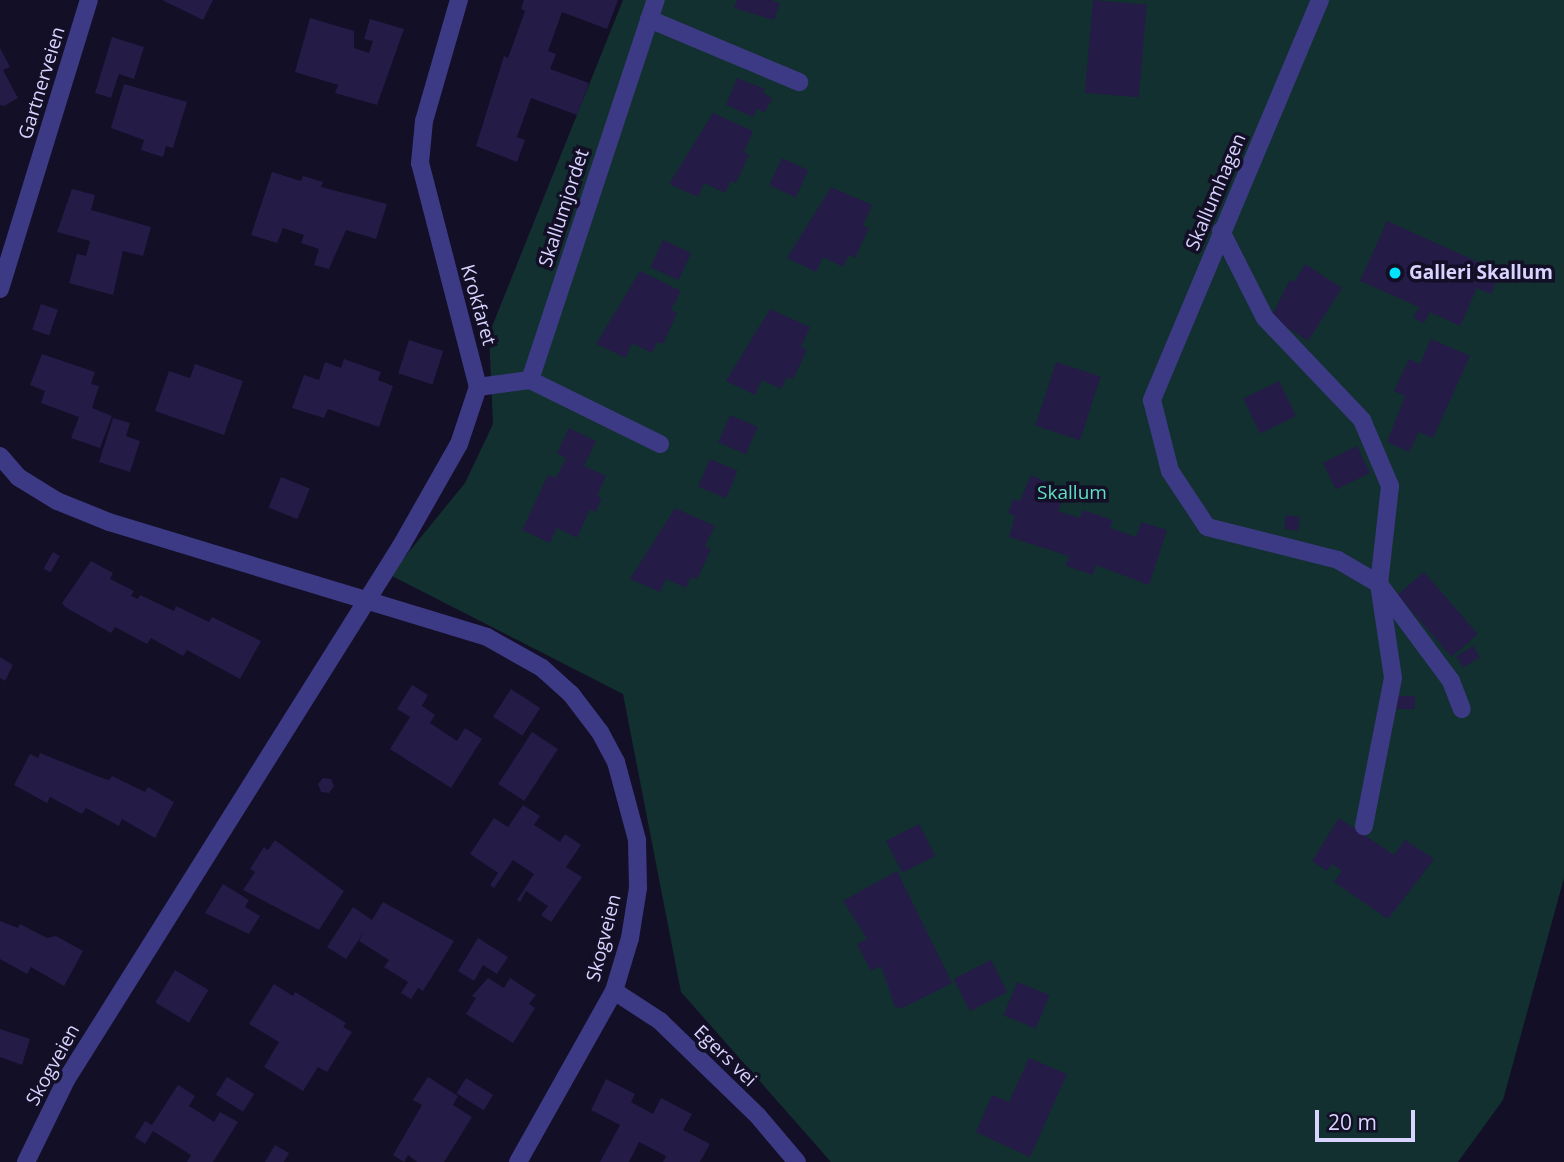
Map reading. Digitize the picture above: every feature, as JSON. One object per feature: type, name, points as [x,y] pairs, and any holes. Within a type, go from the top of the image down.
[{"type":"street","name":"Gartnerveien","points":[[7,246],[89,0]]},
{"type":"street","name":"Krokfaret","points":[[459,0],[424,121],[420,163],[478,387]]},
{"type":"street","name":"Skallumjordet","points":[[530,380],[656,0]]},
{"type":"street","name":"Skallumhagen","points":[[1320,0],[1152,400],[1170,471],[1207,527],[1338,560],[1379,584]]},
{"type":"street","points":[[649,19],[799,82]]},
{"type":"street","points":[[1221,232],[1265,318],[1362,420],[1390,486],[1379,584],[1393,678],[1364,826]]},
{"type":"street","points":[[0,289],[7,246]]},
{"type":"street","points":[[366,600],[459,444],[478,387],[530,380],[660,444]]},
{"type":"street","name":"Skogveien","points":[[0,456],[18,477],[57,501],[109,522],[487,637],[542,668],[571,694],[600,732],[620,773],[637,841],[638,888],[614,991],[518,1162]]},
{"type":"street","points":[[1379,584],[1451,681],[1462,709]]},
{"type":"street","name":"Skogveien","points":[[26,1162],[66,1080],[366,600]]},
{"type":"street","name":"Egers vei","points":[[614,991],[660,1021],[758,1116],[797,1162]]},
{"type":"green space","name":"Skallum","points":[[623,0],[1564,0],[1564,878],[1503,1100],[1458,1162],[831,1162],[681,992],[623,694],[390,575],[465,483],[493,424],[489,334]]},
{"type":"building","points":[[162,0],[213,0],[203,20]]},
{"type":"building","points":[[524,0],[618,0],[607,29],[562,12],[548,51],[556,54],[550,69],[589,83],[577,115],[531,98],[517,137],[525,140],[517,162],[476,146],[504,56],[508,58],[525,11],[521,9]]},
{"type":"building","points":[[737,0],[770,0],[780,3],[774,20],[734,8]]},
{"type":"building","points":[[1093,0],[1147,5],[1139,97],[1085,93]]},
{"type":"building","points":[[310,18],[354,31],[354,48],[369,53],[373,41],[364,39],[370,19],[404,29],[377,105],[335,93],[338,85],[295,72]]},
{"type":"building","points":[[112,37],[144,47],[134,79],[119,74],[111,98],[95,93]]},
{"type":"building","points":[[0,48],[10,67],[3,70],[18,98],[4,106],[0,105]]},
{"type":"building","points":[[737,78],[765,89],[763,93],[772,98],[765,112],[757,109],[753,117],[726,105]]},
{"type":"building","points":[[124,84],[187,102],[173,148],[166,146],[163,157],[141,150],[144,140],[111,128]]},
{"type":"building","points":[[713,113],[753,131],[744,152],[749,155],[736,183],[731,181],[725,193],[704,183],[698,197],[669,184]]},
{"type":"building","points":[[782,158],[808,170],[796,197],[769,185]]},
{"type":"building","points":[[272,172],[301,181],[303,176],[323,182],[321,187],[387,204],[376,239],[346,230],[329,269],[314,265],[319,249],[301,243],[304,235],[283,228],[277,243],[251,235]]},
{"type":"building","points":[[831,187],[872,205],[863,226],[869,228],[855,258],[849,255],[843,267],[823,257],[816,272],[787,258]]},
{"type":"building","points":[[72,189],[95,195],[91,210],[151,227],[143,256],[123,251],[113,295],[69,283],[77,254],[86,256],[90,241],[57,232]]},
{"type":"building","points":[[1387,221],[1487,266],[1485,271],[1498,278],[1491,294],[1477,288],[1460,326],[1430,312],[1424,323],[1413,318],[1419,307],[1360,281]]},
{"type":"building","points":[[663,240],[691,253],[678,280],[650,267]]},
{"type":"building","points":[[1305,264],[1342,288],[1308,341],[1271,317],[1290,280],[1294,282]]},
{"type":"building","points":[[640,271],[681,291],[671,310],[677,313],[663,344],[657,342],[652,353],[632,343],[626,358],[596,344]]},
{"type":"building","points":[[41,304],[58,310],[49,335],[32,330]]},
{"type":"building","points":[[770,309],[810,327],[801,347],[807,350],[793,379],[787,377],[781,389],[762,380],[755,395],[726,381]]},
{"type":"building","points":[[1431,339],[1470,356],[1433,438],[1419,432],[1409,452],[1387,442],[1405,396],[1394,391],[1409,359],[1420,364]]},
{"type":"building","points":[[409,340],[443,351],[432,384],[398,373]]},
{"type":"building","points":[[42,354],[95,372],[91,384],[99,386],[92,408],[112,416],[100,448],[71,438],[79,417],[41,403],[45,391],[30,385]]},
{"type":"building","points":[[344,359],[381,372],[378,380],[393,386],[379,427],[328,409],[324,418],[292,408],[304,375],[319,380],[325,362],[341,368]]},
{"type":"building","points":[[1056,362],[1101,377],[1080,440],[1035,426]]},
{"type":"building","points":[[195,364],[243,381],[224,435],[155,411],[169,371],[190,378]]},
{"type":"building","points":[[1279,381],[1296,416],[1260,434],[1243,399]]},
{"type":"building","points":[[730,415],[758,427],[746,454],[718,443]]},
{"type":"building","points":[[113,418],[130,423],[126,436],[140,441],[130,472],[99,462]]},
{"type":"building","points":[[569,428],[596,441],[584,466],[606,476],[597,496],[602,498],[596,512],[590,509],[577,538],[557,528],[550,543],[522,530],[548,475],[556,478],[566,458],[557,453]]},
{"type":"building","points":[[1357,446],[1370,473],[1336,490],[1323,463]]},
{"type":"building","points":[[710,459],[738,471],[726,498],[698,487]]},
{"type":"building","points":[[1031,475],[1065,491],[1058,511],[1080,518],[1083,510],[1113,520],[1110,528],[1136,537],[1141,522],[1167,530],[1149,585],[1096,565],[1093,575],[1066,566],[1069,556],[1009,537],[1015,516],[1008,513],[1013,499],[1020,501]]},
{"type":"building","points":[[281,477],[310,489],[297,519],[269,508]]},
{"type":"building","points":[[675,508],[715,526],[705,546],[711,549],[697,579],[691,577],[686,588],[666,579],[660,592],[630,579]]},
{"type":"building","points":[[1286,515],[1300,517],[1298,531],[1284,529]]},
{"type":"building","points":[[53,552],[60,556],[50,572],[44,568]]},
{"type":"building","points":[[91,561],[113,573],[110,579],[134,591],[131,596],[138,599],[140,595],[174,611],[176,606],[209,622],[212,617],[261,641],[240,679],[187,650],[183,656],[151,638],[147,644],[115,627],[111,633],[65,607],[62,603]]},
{"type":"building","points":[[1424,572],[1478,634],[1451,657],[1398,595]]},
{"type":"building","points":[[1473,646],[1480,657],[1463,668],[1456,657]]},
{"type":"building","points":[[0,657],[13,665],[5,681],[0,678]]},
{"type":"building","points":[[412,685],[428,695],[422,706],[435,715],[430,723],[457,741],[465,728],[482,739],[451,788],[390,749],[410,717],[397,709]]},
{"type":"building","points":[[511,689],[540,708],[522,736],[493,717]]},
{"type":"building","points":[[1396,696],[1415,696],[1415,709],[1396,709]]},
{"type":"building","points":[[532,732],[558,749],[524,801],[498,784]]},
{"type":"building","points":[[40,753],[102,778],[109,780],[112,776],[145,792],[148,787],[174,802],[155,838],[122,819],[119,826],[86,808],[82,814],[50,797],[47,803],[14,785],[30,754],[38,758]]},
{"type":"building","points":[[323,778],[331,779],[334,786],[329,793],[321,792],[318,784]]},
{"type":"building","points":[[523,805],[540,816],[534,825],[560,842],[565,834],[581,845],[566,867],[582,877],[551,922],[541,915],[548,906],[526,891],[520,902],[517,900],[534,874],[513,860],[494,888],[490,885],[498,873],[470,854],[494,818],[508,827]]},
{"type":"building","points":[[1339,818],[1394,855],[1405,840],[1434,859],[1388,919],[1334,882],[1342,871],[1332,864],[1327,871],[1312,861]]},
{"type":"building","points":[[919,824],[935,856],[902,873],[886,841]]},
{"type":"building","points":[[275,840],[344,891],[319,930],[243,890],[255,872],[250,869],[264,847],[268,850]]},
{"type":"building","points":[[897,871],[952,983],[902,1008],[895,1007],[881,966],[871,971],[857,944],[867,939],[843,901]]},
{"type":"building","points":[[223,884],[249,900],[245,907],[260,916],[249,934],[205,913]]},
{"type":"building","points":[[383,902],[454,941],[423,991],[418,988],[411,999],[401,993],[408,982],[384,967],[389,960],[359,941],[364,932],[346,959],[327,947],[353,907],[372,920]]},
{"type":"building","points":[[0,921],[18,928],[20,924],[47,938],[56,936],[83,951],[64,986],[31,967],[27,974],[0,959]]},
{"type":"building","points":[[478,938],[508,957],[497,974],[483,965],[474,981],[458,971]]},
{"type":"building","points":[[991,960],[1007,992],[970,1011],[954,979]]},
{"type":"building","points":[[175,970],[208,990],[189,1023],[155,1003]]},
{"type":"building","points":[[488,978],[504,988],[510,978],[536,995],[529,1004],[535,1008],[513,1043],[466,1014],[476,998],[472,996]]},
{"type":"building","points":[[1017,982],[1049,995],[1036,1028],[1004,1015]]},
{"type":"building","points":[[274,984],[293,996],[295,992],[346,1023],[343,1027],[352,1032],[327,1072],[318,1067],[303,1091],[264,1067],[279,1042],[249,1024]]},
{"type":"building","points":[[0,1029],[30,1039],[22,1065],[0,1057]]},
{"type":"building","points":[[1029,1058],[1067,1074],[1030,1157],[976,1132],[992,1095],[1009,1102]]},
{"type":"building","points":[[227,1077],[254,1094],[243,1112],[216,1095]]},
{"type":"building","points":[[428,1077],[458,1096],[453,1105],[472,1117],[444,1162],[417,1162],[408,1155],[404,1162],[393,1155],[422,1105],[413,1100]]},
{"type":"building","points":[[466,1078],[493,1095],[484,1110],[456,1093]]},
{"type":"building","points":[[606,1079],[635,1094],[631,1102],[653,1114],[661,1098],[692,1114],[683,1130],[710,1144],[700,1162],[663,1162],[666,1156],[639,1142],[629,1162],[600,1162],[620,1125],[591,1110]]},
{"type":"building","points":[[178,1085],[195,1096],[189,1106],[214,1122],[220,1112],[238,1122],[213,1162],[187,1162],[191,1155],[153,1131],[145,1144],[135,1137],[145,1121],[152,1125]]},
{"type":"building","points":[[275,1145],[289,1153],[284,1162],[265,1162]]},
{"type":"place","name":"Galleri Skallum","points":[[1395,273]]}]
